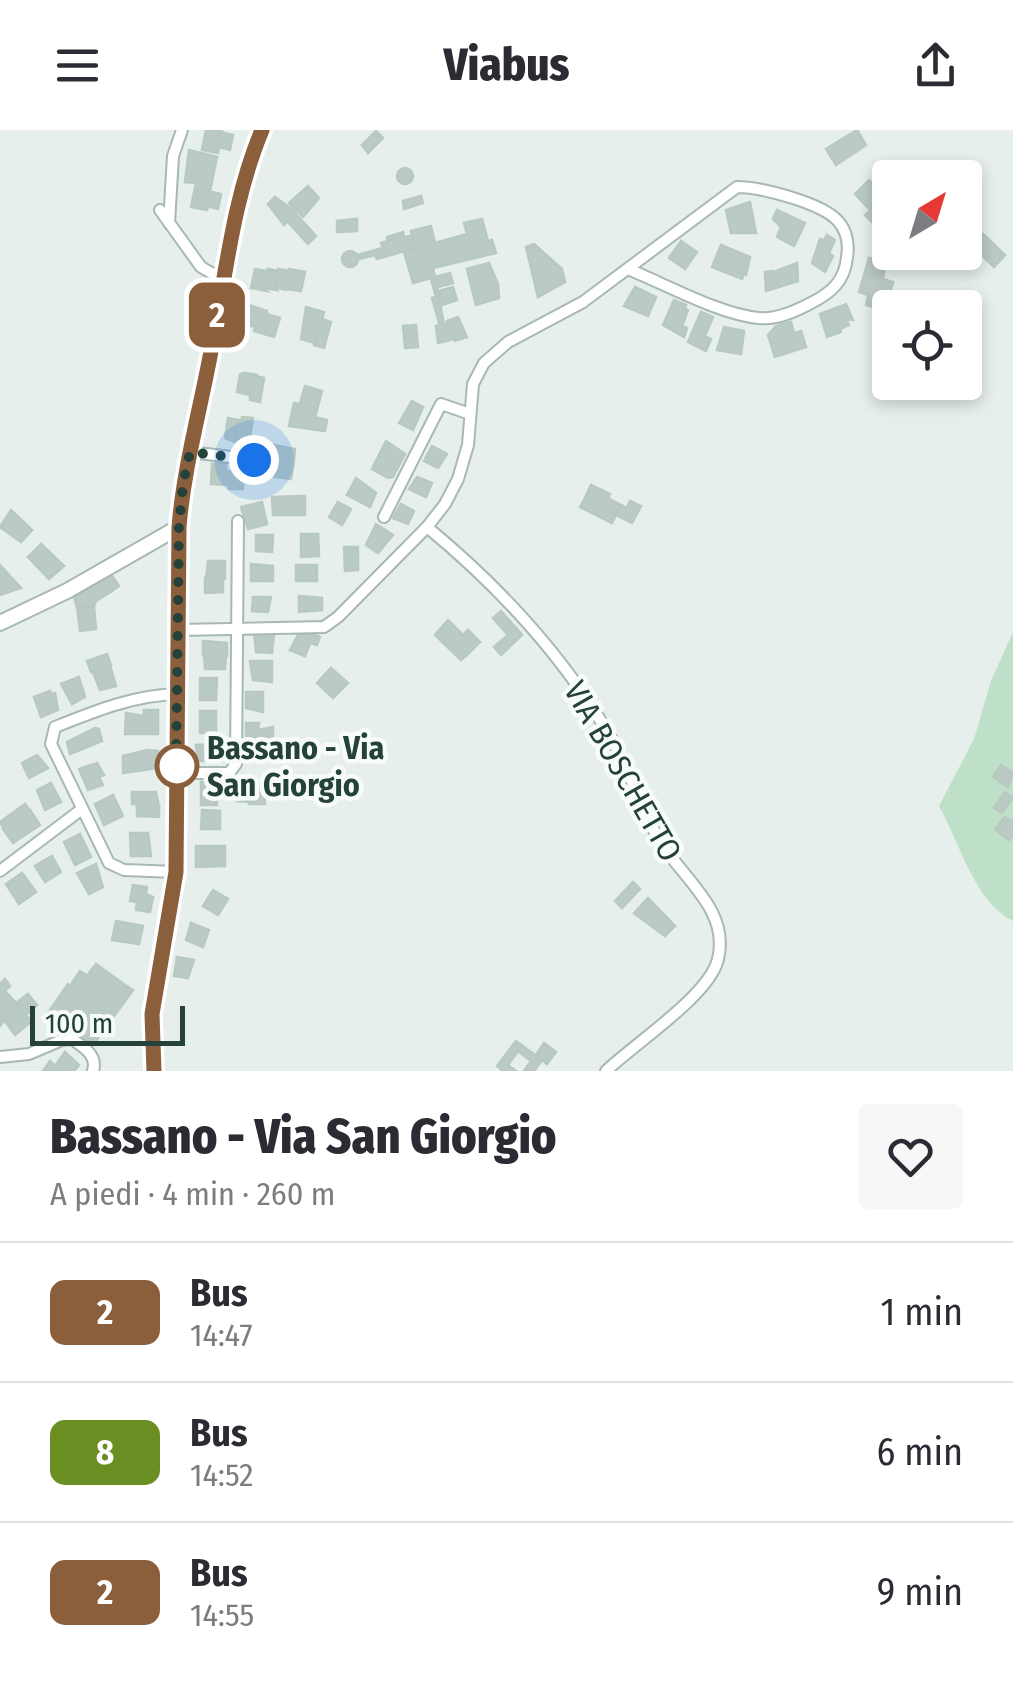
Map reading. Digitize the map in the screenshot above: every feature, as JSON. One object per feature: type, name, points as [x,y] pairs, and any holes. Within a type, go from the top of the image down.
[{"type":"street","points":[[169,224],[174,156],[182,130]]},
{"type":"street","points":[[154,1071],[152,1014],[176,872],[179,527],[183,484],[213,342],[222,278],[250,161],[262,130]]},
{"type":"street","points":[[178,630],[324,628],[445,504],[458,479],[468,445],[473,384],[484,363],[508,342],[582,302],[737,186],[758,187],[830,214],[842,224],[848,242],[842,280],[827,294],[786,315],[762,319],[731,312],[628,269]]},
{"type":"street","points":[[160,210],[201,267],[222,278]]},
{"type":"street","points":[[384,517],[441,404],[470,414]]},
{"type":"street","points":[[190,452],[254,460]]},
{"type":"street","points":[[176,773],[228,773],[236,764],[238,521]]},
{"type":"street","points":[[0,623],[67,591],[179,527]]},
{"type":"street","name":"VIA BOSCHETTO","points":[[426,527],[486,577],[558,661],[616,748],[638,803],[672,861],[716,915],[720,949],[712,976],[606,1071]]},
{"type":"street","points":[[176,872],[124,870],[109,863],[51,744],[55,727],[149,695],[178,694]]},
{"type":"street","points":[[0,871],[82,809]]},
{"type":"street","points":[[0,1056],[29,1054],[72,1039],[90,1052],[92,1071]]},
{"type":"green space","points":[[1013,632],[1013,921],[978,886],[939,806],[974,739],[991,681]]},
{"type":"building","points":[[206,130],[210,130],[207,144],[219,148],[218,153],[202,150]]},
{"type":"building","points":[[210,130],[233,135],[230,150],[207,144]]},
{"type":"building","points":[[857,130],[866,145],[836,165],[826,149]]},
{"type":"building","points":[[376,131],[383,138],[368,153],[362,145]]},
{"type":"building","points":[[189,150],[217,157],[210,191],[198,189],[195,203],[208,207],[207,210],[191,207],[196,183],[185,182]]},
{"type":"building","points":[[405,168],[413,176],[405,184],[397,176]]},
{"type":"building","points":[[869,180],[872,207],[868,208],[855,194]]},
{"type":"building","points":[[308,186],[319,198],[303,217],[289,203]]},
{"type":"building","points":[[198,189],[221,194],[218,209],[195,203]]},
{"type":"building","points":[[421,196],[423,203],[404,209],[403,201]]},
{"type":"building","points":[[275,197],[296,212],[284,225],[268,204]]},
{"type":"building","points":[[750,202],[756,233],[731,233],[726,210]]},
{"type":"building","points":[[777,210],[805,223],[794,246],[777,237],[781,227],[773,219]]},
{"type":"building","points":[[295,213],[316,236],[308,244],[287,221]]},
{"type":"building","points":[[357,219],[357,231],[337,232],[337,221]]},
{"type":"building","points":[[482,219],[496,253],[433,268],[435,277],[413,283],[404,252],[415,249],[411,231],[431,226],[435,243],[467,234],[464,223]]},
{"type":"building","points":[[403,232],[404,237],[411,236],[415,248],[377,259],[375,255],[359,259],[357,255],[383,248],[381,243],[388,241],[387,237]]},
{"type":"building","points":[[827,235],[835,240],[825,272],[812,263],[820,239]]},
{"type":"building","points":[[982,235],[1005,255],[994,267],[982,256]]},
{"type":"building","points":[[681,241],[697,252],[685,269],[669,258]]},
{"type":"building","points":[[534,244],[562,269],[565,282],[538,297],[526,247]]},
{"type":"building","points":[[721,245],[750,257],[746,275],[714,262]]},
{"type":"building","points":[[350,251],[358,259],[350,267],[342,259]]},
{"type":"building","points":[[872,259],[872,270],[884,270],[883,279],[893,282],[891,290],[872,290],[872,307],[866,305],[868,295],[859,292]]},
{"type":"building","points":[[714,262],[744,274],[742,279],[712,267]]},
{"type":"building","points":[[489,263],[499,298],[476,305],[467,269]]},
{"type":"building","points":[[797,263],[798,281],[779,287],[776,271]]},
{"type":"building","points":[[255,269],[267,271],[267,291],[251,288]]},
{"type":"building","points":[[268,269],[278,271],[277,290],[264,288]]},
{"type":"building","points":[[278,269],[289,271],[286,290],[275,287]]},
{"type":"building","points":[[289,269],[305,272],[301,291],[286,289]]},
{"type":"building","points":[[773,271],[779,287],[766,291],[765,272]]},
{"type":"building","points":[[450,273],[453,283],[438,287],[435,277]]},
{"type":"building","points":[[435,278],[444,324],[440,326],[432,298],[436,297],[431,279]]},
{"type":"building","points":[[453,287],[457,300],[442,305],[439,291]]},
{"type":"building","points":[[635,287],[656,297],[648,316],[624,306]]},
{"type":"building","points":[[674,300],[688,310],[682,326],[687,328],[684,337],[663,325]]},
{"type":"building","points":[[846,304],[853,320],[846,319],[849,325],[827,337],[820,314]]},
{"type":"building","points":[[249,305],[267,311],[264,322],[257,320],[255,327],[243,324]]},
{"type":"building","points":[[306,307],[324,312],[315,343],[301,339]]},
{"type":"building","points":[[701,312],[713,317],[705,336],[711,339],[706,351],[688,342]]},
{"type":"building","points":[[267,314],[280,318],[274,337],[254,331],[257,320],[264,322]]},
{"type":"building","points":[[458,317],[467,337],[455,341],[447,321]]},
{"type":"building","points":[[322,319],[331,322],[324,348],[314,345]]},
{"type":"building","points":[[791,322],[794,333],[801,331],[806,347],[775,357],[768,335],[776,326]]},
{"type":"building","points":[[447,323],[455,339],[438,343],[436,326]]},
{"type":"building","points":[[416,325],[418,347],[405,348],[403,326]]},
{"type":"building","points":[[724,327],[744,331],[741,354],[717,350]]},
{"type":"building","points":[[240,374],[258,375],[250,375],[246,392],[250,395],[237,392]]},
{"type":"building","points":[[250,375],[264,378],[260,402],[250,400],[250,393],[246,392]]},
{"type":"building","points":[[305,386],[322,391],[316,413],[299,407]]},
{"type":"building","points":[[412,401],[423,407],[413,430],[399,423]]},
{"type":"building","points":[[294,403],[327,420],[325,431],[289,426]]},
{"type":"building","points":[[228,418],[237,420],[235,442],[225,438]]},
{"type":"building","points":[[253,418],[249,442],[234,440],[237,420]]},
{"type":"building","points":[[386,441],[405,454],[393,477],[388,478],[372,469]]},
{"type":"building","points":[[274,445],[295,449],[294,460],[272,458]]},
{"type":"building","points":[[432,446],[447,454],[438,468],[424,461]]},
{"type":"building","points":[[294,461],[291,479],[275,477],[278,462]]},
{"type":"building","points":[[212,464],[226,464],[227,485],[211,484]]},
{"type":"building","points":[[227,471],[243,471],[243,489],[229,489]]},
{"type":"building","points":[[417,477],[432,483],[426,497],[409,489]]},
{"type":"building","points":[[356,478],[376,493],[370,507],[347,495]]},
{"type":"building","points":[[591,485],[610,494],[608,498],[621,505],[616,515],[584,500]]},
{"type":"building","points":[[305,496],[305,515],[273,515],[272,497]]},
{"type":"building","points":[[584,500],[616,515],[612,523],[580,507]]},
{"type":"building","points":[[630,501],[641,506],[632,523],[616,515],[621,505],[627,508]]},
{"type":"building","points":[[262,502],[267,524],[248,529],[241,507]]},
{"type":"building","points":[[338,502],[351,509],[342,525],[329,517]]},
{"type":"building","points":[[401,504],[414,511],[408,524],[393,518]]},
{"type":"building","points":[[11,510],[32,530],[21,542],[0,527]]},
{"type":"building","points":[[376,524],[393,535],[378,553],[366,545]]},
{"type":"building","points":[[301,534],[318,534],[319,556],[301,557]]},
{"type":"building","points":[[256,535],[273,535],[272,552],[256,551]]},
{"type":"building","points":[[41,544],[64,566],[49,579],[28,557]]},
{"type":"building","points":[[344,547],[358,547],[358,570],[345,571]]},
{"type":"building","points":[[208,561],[225,561],[225,579],[206,580]]},
{"type":"building","points":[[251,564],[273,566],[273,581],[251,581]]},
{"type":"building","points":[[0,565],[21,588],[0,595]]},
{"type":"building","points":[[296,565],[317,565],[317,581],[296,581]]},
{"type":"building","points":[[110,573],[119,586],[112,591],[107,583],[92,593],[94,606],[77,607],[74,597]]},
{"type":"building","points":[[205,578],[223,580],[223,592],[205,593]]},
{"type":"building","points":[[107,583],[112,591],[96,601],[92,593]]},
{"type":"building","points":[[299,596],[322,598],[322,610],[299,612]]},
{"type":"building","points":[[253,597],[271,597],[268,612],[252,611]]},
{"type":"building","points":[[94,606],[96,629],[80,631],[77,607]]},
{"type":"building","points":[[501,611],[522,635],[501,655],[494,647],[508,635],[493,618]]},
{"type":"building","points":[[448,620],[453,625],[443,635],[466,656],[461,660],[435,635]]},
{"type":"building","points":[[453,625],[463,635],[468,630],[480,642],[467,655],[443,635]]},
{"type":"building","points":[[301,629],[320,637],[317,645],[310,643],[305,656],[290,650]]},
{"type":"building","points":[[254,631],[274,634],[272,653],[256,652]]},
{"type":"building","points":[[203,641],[227,643],[227,656],[203,656]]},
{"type":"building","points":[[204,653],[226,655],[225,669],[205,669]]},
{"type":"building","points":[[107,654],[111,665],[91,672],[87,661]]},
{"type":"building","points":[[250,661],[272,661],[272,682],[253,680]]},
{"type":"building","points":[[110,665],[116,686],[100,690],[93,672]]},
{"type":"building","points":[[331,668],[348,683],[333,698],[317,683]]},
{"type":"building","points":[[79,677],[85,697],[72,704],[61,684]]},
{"type":"building","points":[[200,678],[217,678],[216,700],[200,700]]},
{"type":"building","points":[[246,692],[263,692],[263,712],[246,708]]},
{"type":"building","points":[[55,693],[58,710],[41,717],[34,697]]},
{"type":"building","points":[[144,710],[158,710],[158,734],[125,734],[126,713],[144,716]]},
{"type":"building","points":[[200,711],[216,711],[216,733],[200,733]]},
{"type":"building","points":[[246,723],[259,723],[258,730],[273,727],[273,748],[255,747],[255,737],[246,737]]},
{"type":"building","points":[[99,729],[102,741],[70,754],[67,742]]},
{"type":"building","points":[[224,744],[223,761],[198,761],[196,745]]},
{"type":"building","points":[[158,751],[158,768],[123,773],[123,756]]},
{"type":"building","points":[[37,755],[48,768],[29,778],[22,763]]},
{"type":"building","points":[[97,763],[104,775],[99,777],[103,785],[88,790],[79,769]]},
{"type":"building","points":[[1001,765],[1013,773],[1008,787],[993,777]]},
{"type":"building","points":[[216,781],[217,805],[201,805],[201,782]]},
{"type":"building","points":[[51,783],[61,802],[45,810],[37,790]]},
{"type":"building","points":[[263,783],[265,804],[249,804],[249,785]]},
{"type":"building","points":[[237,785],[249,785],[250,802],[237,801]]},
{"type":"building","points":[[132,792],[156,792],[159,807],[137,807],[132,804]]},
{"type":"building","points":[[1005,792],[1013,798],[1002,813],[994,808]]},
{"type":"building","points":[[113,795],[123,816],[104,825],[95,804]]},
{"type":"building","points":[[25,804],[30,811],[4,829],[0,822]]},
{"type":"building","points":[[137,807],[159,807],[159,817],[137,816]]},
{"type":"building","points":[[30,810],[40,825],[13,843],[3,829]]},
{"type":"building","points":[[202,810],[220,811],[220,829],[201,829]]},
{"type":"building","points":[[1005,817],[1013,822],[1009,840],[995,829]]},
{"type":"building","points":[[130,833],[148,833],[151,856],[131,856]]},
{"type":"building","points":[[80,834],[91,857],[75,865],[64,842]]},
{"type":"building","points":[[196,846],[225,846],[225,866],[196,867]]},
{"type":"building","points":[[52,856],[61,872],[45,882],[35,866]]},
{"type":"building","points":[[96,864],[103,887],[89,894],[77,873]]},
{"type":"building","points":[[22,873],[36,892],[19,904],[6,884]]},
{"type":"building","points":[[633,882],[640,889],[622,908],[615,901]]},
{"type":"building","points":[[133,885],[147,887],[146,894],[153,897],[150,912],[136,910],[137,902],[130,901]]},
{"type":"building","points":[[213,890],[228,899],[218,915],[203,906]]},
{"type":"building","points":[[648,898],[675,926],[665,936],[634,913]]},
{"type":"building","points":[[116,921],[143,926],[139,944],[112,940]]},
{"type":"building","points":[[191,923],[209,930],[203,947],[186,940]]},
{"type":"building","points":[[177,957],[194,960],[188,978],[174,976]]},
{"type":"building","points":[[96,964],[128,987],[123,995],[90,972]]},
{"type":"building","points":[[80,971],[88,976],[77,991],[70,986]]},
{"type":"building","points":[[90,972],[123,995],[94,1034],[62,1012]]},
{"type":"building","points":[[5,979],[10,986],[5,991],[17,1004],[6,1013],[8,1016],[0,1026],[0,984]]},
{"type":"building","points":[[68,984],[77,991],[57,1019],[48,1013]]},
{"type":"building","points":[[128,987],[133,990],[93,1045],[89,1042]]},
{"type":"building","points":[[28,994],[37,1005],[26,1015],[16,1003]]},
{"type":"building","points":[[18,1003],[25,1013],[13,1022],[6,1013]]},
{"type":"building","points":[[62,1012],[94,1034],[89,1042],[57,1019]]},
{"type":"building","points":[[24,1014],[32,1021],[15,1035],[4,1020],[8,1016],[13,1022]]},
{"type":"building","points":[[516,1041],[542,1060],[534,1071],[524,1071],[531,1061],[518,1051],[508,1065],[516,1071],[503,1071],[497,1066]]},
{"type":"building","points":[[544,1043],[556,1052],[547,1064],[536,1055]]},
{"type":"building","points":[[65,1052],[79,1065],[74,1071],[43,1071],[50,1061],[55,1066]]},
{"type":"bus line","name":"2","points":[[154,1071],[152,1014],[176,872],[179,527],[183,484],[213,342],[222,278],[250,161],[262,130]]},
{"type":"place","name":"Bassano - Via San Giorgio","points":[[177,766]]},
{"type":"route","points":[[177,766],[176,773],[179,527],[190,452],[254,460]]}]
